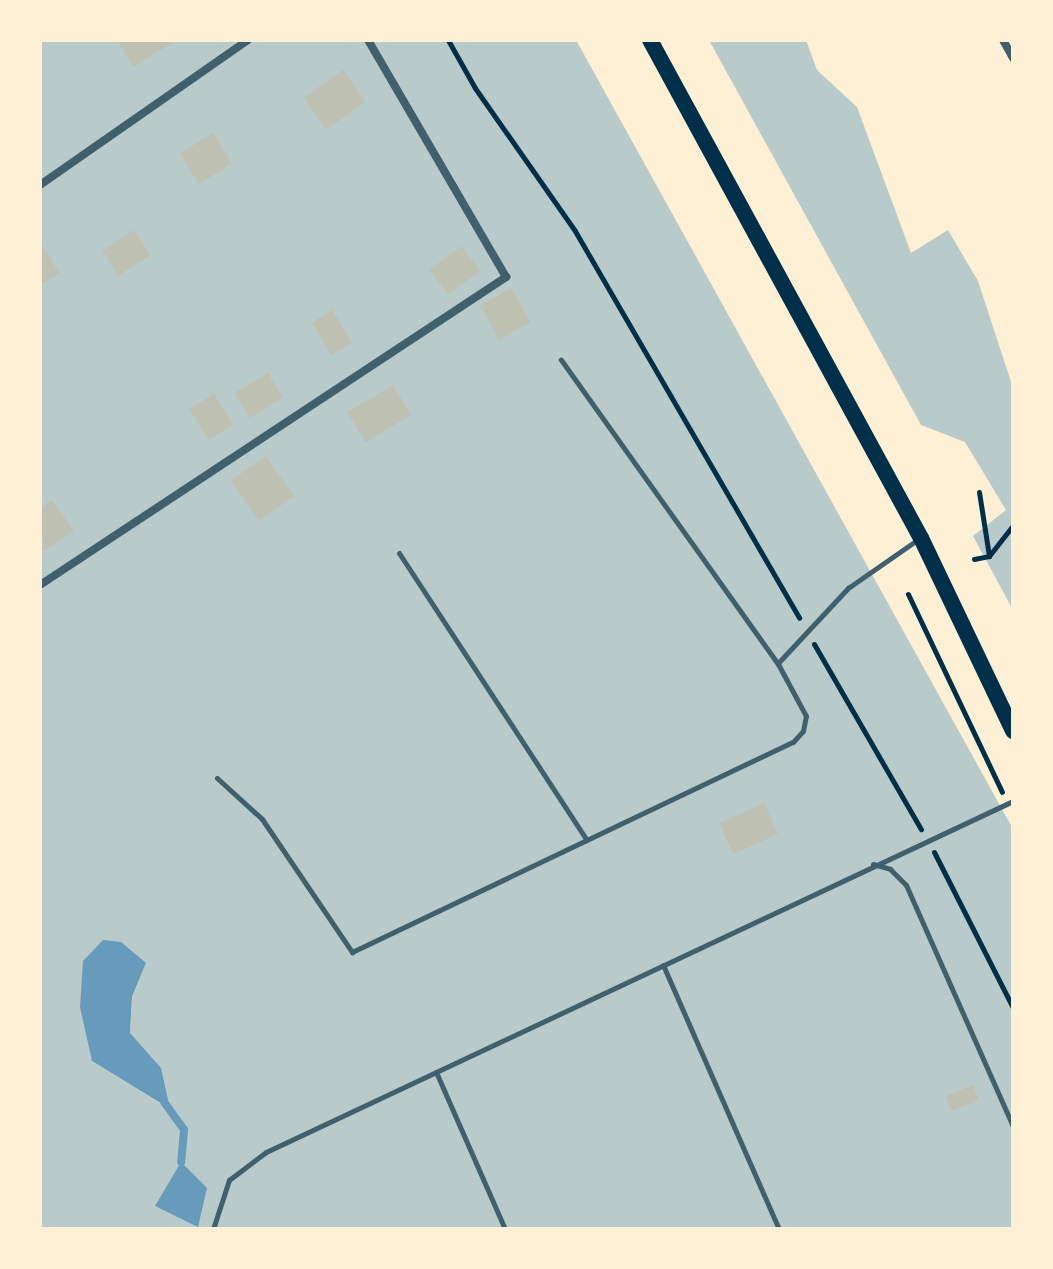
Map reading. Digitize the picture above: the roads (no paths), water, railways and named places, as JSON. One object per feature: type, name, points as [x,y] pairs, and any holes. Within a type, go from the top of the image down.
[{"type":"main road","points":[[650,40],[921,538],[1013,731]]},
{"type":"street","points":[[40,185],[248,40]]},
{"type":"street","points":[[40,585],[506,277],[368,40]]},
{"type":"street","points":[[1003,40],[1013,58]]},
{"type":"lane","points":[[217,778],[262,819],[352,952],[793,742],[806,716],[778,664],[561,360]]},
{"type":"lane","points":[[778,664],[848,588],[921,538]]},
{"type":"lane","points":[[399,553],[587,840]]},
{"type":"lane","points":[[213,1229],[229,1180],[266,1152],[872,864],[1010,803]]},
{"type":"lane","points":[[872,864],[890,869],[906,885],[1013,1127]]},
{"type":"lane","points":[[663,965],[779,1229]]},
{"type":"lane","points":[[436,1072],[505,1229]]},
{"type":"water","points":[[103,940],[121,942],[146,963],[132,997],[130,1033],[161,1068],[170,1109],[92,1061],[80,1007],[83,961]]},
{"type":"water","points":[[181,1162],[207,1188],[198,1227],[155,1206]]},
{"type":"waterway","points":[[164,1102],[184,1130],[181,1162]]}]
